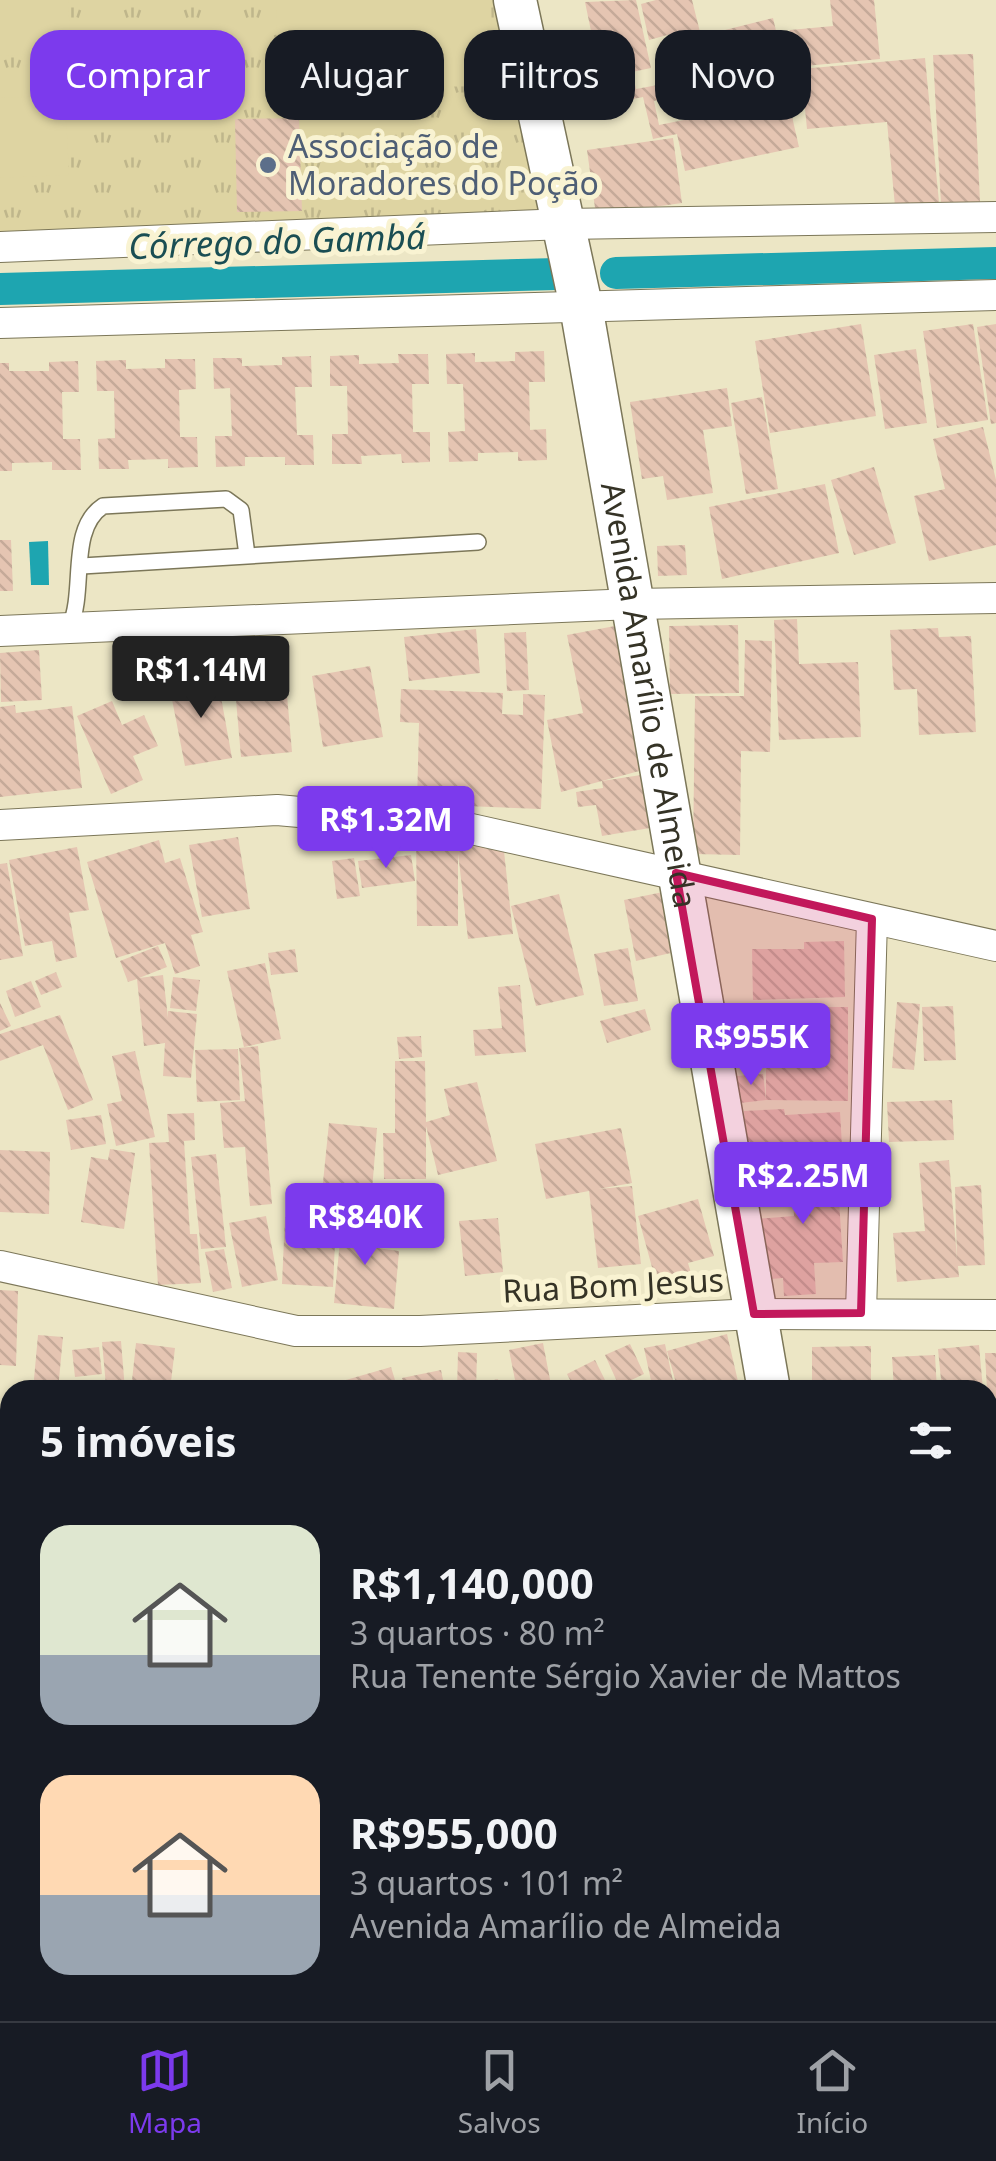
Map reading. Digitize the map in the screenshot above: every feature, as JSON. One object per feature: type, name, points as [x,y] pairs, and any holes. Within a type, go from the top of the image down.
[{"type":"street","name":"Avenida Amarílio de Almeida","points":[[515,0],[581,306],[676,873],[767,1380]]},
{"type":"street","points":[[0,246],[565,224],[996,217]]},
{"type":"street","points":[[0,323],[996,295]]},
{"type":"street","points":[[0,632],[633,604],[996,598]]},
{"type":"street","points":[[0,825],[276,810],[458,826],[996,946]]},
{"type":"street","points":[[860,1313],[872,919]]},
{"type":"street","name":"Rua Bom Jesus","points":[[0,1266],[296,1331],[420,1331],[754,1314],[996,1315]]},
{"type":"lane","points":[[70,626],[79,606],[84,527],[93,513],[110,504],[226,498],[241,510],[246,555]]},
{"type":"lane","points":[[82,566],[478,542]]},
{"type":"highlighted area","points":[[676,873],[872,919],[861,1313],[754,1314]]},
{"type":"green space","points":[[0,0],[509,0],[515,30],[464,30],[464,120],[532,120],[549,211],[0,240]]},
{"type":"green space","points":[[0,0],[68,0],[70,30],[30,30],[30,54],[0,56]]},
{"type":"green space","points":[[276,0],[491,0],[492,30],[464,30],[464,86],[444,87],[444,30],[277,30]]},
{"type":"green space","points":[[30,97],[30,120],[66,120],[69,175],[0,178],[0,98]]},
{"type":"water","points":[[48,541],[49,585],[31,585],[29,542]]},
{"type":"building","points":[[636,0],[651,68],[635,71],[635,30],[591,30],[585,2]]},
{"type":"building","points":[[692,0],[700,30],[655,30],[655,38],[649,40],[641,4]]},
{"type":"building","points":[[830,0],[874,0],[880,59],[811,65],[811,30],[790,30],[833,26]]},
{"type":"building","points":[[773,18],[776,30],[725,30]]},
{"type":"building","points":[[973,54],[980,202],[941,204],[933,55]]},
{"type":"building","points":[[925,58],[939,202],[895,206],[887,122],[807,129],[806,120],[811,120],[811,68]]},
{"type":"building","points":[[635,85],[636,89],[655,85],[655,120],[659,125],[684,120],[793,120],[799,147],[685,171],[677,134],[653,139],[643,97],[635,99]]},
{"type":"building","name":"Associação de Moradores do Poção","points":[[235,120],[299,120],[302,211],[237,212]]},
{"type":"building","points":[[673,138],[682,203],[596,215],[587,150]]},
{"type":"building","points":[[861,324],[876,416],[770,433],[755,341]]},
{"type":"building","points":[[973,324],[988,420],[937,428],[923,331]]},
{"type":"building","points":[[996,324],[996,423],[991,424],[977,327]]},
{"type":"building","points":[[916,349],[927,423],[885,429],[874,355]]},
{"type":"building","points":[[544,351],[545,382],[529,382],[530,430],[546,429],[547,460],[518,461],[518,452],[478,453],[478,461],[449,462],[448,432],[465,431],[463,384],[447,384],[446,354],[475,353],[475,362],[515,361],[515,352]]},
{"type":"building","points":[[398,354],[428,354],[429,384],[412,384],[413,432],[430,432],[430,462],[402,463],[401,454],[361,456],[362,464],[332,464],[332,434],[348,434],[347,386],[330,386],[330,356],[359,355],[359,364],[399,363]]},
{"type":"building","points":[[311,356],[312,387],[295,387],[297,435],[313,435],[314,465],[285,465],[285,457],[245,457],[245,466],[216,467],[215,436],[232,436],[230,388],[214,389],[213,358],[242,358],[242,366],[282,365],[282,357]]},
{"type":"building","points":[[165,359],[195,359],[196,389],[179,390],[180,437],[197,437],[198,467],[168,468],[168,459],[128,460],[129,469],[99,469],[98,439],[115,438],[114,391],[97,391],[96,361],[126,360],[126,369],[165,368]]},
{"type":"building","points":[[78,361],[79,392],[62,392],[63,439],[80,439],[81,470],[52,470],[52,462],[12,463],[12,471],[0,471],[0,363],[9,363],[9,371],[49,371],[49,362]]},
{"type":"building","points":[[727,388],[732,426],[703,430],[713,493],[667,500],[663,476],[642,479],[630,402]]},
{"type":"building","points":[[762,397],[778,489],[746,494],[731,403]]},
{"type":"building","points":[[983,427],[996,480],[996,545],[929,561],[914,496],[945,489],[933,439]]},
{"type":"building","points":[[874,467],[896,543],[854,555],[831,480]]},
{"type":"building","points":[[825,484],[839,553],[722,579],[709,507]]},
{"type":"building","points":[[0,540],[11,540],[13,591],[0,591]]},
{"type":"building","points":[[685,545],[687,575],[658,576],[657,546]]},
{"type":"building","points":[[797,619],[799,664],[858,662],[861,737],[779,740],[774,620]]},
{"type":"building","points":[[738,625],[739,693],[670,694],[669,626]]},
{"type":"building","points":[[615,626],[643,770],[561,792],[547,720],[583,713],[567,635]]},
{"type":"building","points":[[938,628],[939,637],[971,636],[976,732],[919,735],[917,689],[894,690],[890,630]]},
{"type":"building","points":[[476,629],[480,673],[409,681],[404,637]]},
{"type":"building","points":[[526,632],[529,690],[507,691],[504,633]]},
{"type":"building","points":[[227,636],[231,666],[183,673],[179,643]]},
{"type":"building","points":[[282,638],[292,752],[241,757],[231,643]]},
{"type":"building","points":[[745,640],[772,641],[770,752],[741,751],[740,855],[693,854],[695,696],[744,696]]},
{"type":"building","points":[[39,650],[42,700],[1,702],[0,653]]},
{"type":"building","points":[[370,666],[383,737],[323,747],[312,676]]},
{"type":"building","points":[[217,675],[232,758],[185,766],[169,684]]},
{"type":"building","points":[[401,689],[503,693],[502,714],[523,715],[523,694],[545,695],[541,809],[417,804],[419,723],[400,722]]},
{"type":"building","points":[[112,701],[122,725],[144,715],[158,746],[133,756],[143,780],[111,794],[77,716]]},
{"type":"building","points":[[15,705],[16,713],[72,706],[82,788],[0,797],[0,707]]},
{"type":"building","points":[[641,775],[650,828],[602,836],[596,805],[578,807],[576,792],[603,788],[602,781]]},
{"type":"building","points":[[416,831],[457,831],[457,848],[503,842],[513,934],[468,939],[458,853],[458,926],[417,926]]},
{"type":"building","points":[[238,837],[250,909],[202,917],[189,845]]},
{"type":"building","points":[[159,840],[165,863],[180,858],[203,932],[191,935],[200,966],[175,974],[165,943],[116,958],[87,862]]},
{"type":"building","points":[[77,847],[89,910],[69,913],[77,957],[56,962],[52,941],[25,946],[9,860]]},
{"type":"building","points":[[411,855],[415,881],[362,888],[358,861]]},
{"type":"building","points":[[354,858],[360,896],[337,899],[332,861]]},
{"type":"building","points":[[7,863],[23,956],[0,960],[0,864]]},
{"type":"building","points":[[663,892],[675,952],[636,961],[624,900]]},
{"type":"building","points":[[559,894],[584,995],[536,1006],[511,906]]},
{"type":"building","points":[[844,941],[845,997],[753,1000],[752,949],[804,949],[804,942]]},
{"type":"building","points":[[158,946],[167,967],[139,978],[163,975],[168,1018],[168,1011],[197,1014],[191,1078],[163,1076],[165,1043],[144,1046],[137,979],[128,982],[120,961]]},
{"type":"building","points":[[628,948],[638,1001],[604,1006],[594,954]]},
{"type":"building","points":[[295,949],[298,972],[271,975],[268,953]]},
{"type":"building","points":[[265,963],[281,1039],[244,1047],[227,971]]},
{"type":"building","points":[[56,972],[62,987],[41,995],[35,981]]},
{"type":"building","points":[[173,977],[200,980],[196,1011],[170,1008]]},
{"type":"building","points":[[31,981],[41,1007],[15,1017],[6,991]]},
{"type":"building","points":[[520,985],[526,1052],[475,1056],[473,1030],[502,1028],[498,987]]},
{"type":"building","points":[[897,1002],[920,1004],[914,1070],[892,1068]]},
{"type":"building","points":[[0,1003],[11,1026],[0,1031]]},
{"type":"building","points":[[953,1006],[956,1060],[924,1061],[922,1007]]},
{"type":"building","points":[[759,1007],[848,1007],[848,1101],[766,1100],[766,1049],[759,1049]]},
{"type":"building","points":[[645,1009],[651,1030],[607,1043],[600,1021]]},
{"type":"building","points":[[60,1015],[93,1100],[68,1110],[43,1045],[0,1061],[0,1034]]},
{"type":"building","points":[[421,1036],[422,1057],[399,1059],[397,1037]]},
{"type":"building","points":[[258,1046],[272,1204],[250,1206],[245,1147],[224,1148],[220,1103],[245,1101],[239,1048]]},
{"type":"building","points":[[238,1049],[240,1100],[197,1102],[195,1050]]},
{"type":"building","points":[[135,1051],[155,1137],[116,1146],[107,1104],[122,1101],[112,1056]]},
{"type":"building","points":[[395,1061],[425,1061],[426,1122],[450,1115],[444,1089],[477,1082],[497,1161],[438,1175],[426,1126],[426,1179],[384,1179],[383,1133],[395,1133]]},
{"type":"building","points":[[763,1074],[766,1100],[740,1103],[737,1076]]},
{"type":"building","points":[[952,1100],[954,1140],[889,1142],[887,1102]]},
{"type":"building","points":[[784,1109],[785,1115],[840,1112],[842,1146],[746,1152],[744,1111]]},
{"type":"building","points":[[194,1113],[195,1140],[184,1141],[190,1234],[197,1234],[201,1283],[158,1285],[149,1143],[169,1142],[167,1114]]},
{"type":"building","points":[[101,1115],[106,1144],[71,1150],[66,1120]]},
{"type":"building","points":[[329,1123],[377,1128],[370,1216],[320,1212]]},
{"type":"building","points":[[621,1128],[632,1183],[598,1189],[632,1186],[641,1264],[598,1268],[589,1191],[546,1199],[535,1144]]},
{"type":"building","points":[[110,1149],[135,1153],[124,1229],[81,1222],[91,1157],[108,1160]]},
{"type":"building","points":[[0,1150],[50,1152],[49,1214],[0,1212]]},
{"type":"building","points":[[216,1154],[226,1247],[201,1249],[191,1157]]},
{"type":"building","points":[[836,1154],[843,1262],[814,1263],[816,1294],[784,1296],[783,1278],[759,1280],[755,1219],[794,1216],[790,1156]]},
{"type":"building","points":[[949,1160],[957,1259],[955,1187],[981,1185],[985,1265],[958,1266],[959,1277],[897,1282],[893,1233],[925,1231],[919,1163]]},
{"type":"building","points":[[698,1199],[714,1256],[688,1263],[693,1280],[658,1289],[638,1216]]},
{"type":"building","points":[[432,1204],[436,1223],[407,1229],[403,1210]]},
{"type":"building","points":[[266,1216],[278,1280],[242,1287],[229,1223]]},
{"type":"building","points":[[285,1217],[336,1220],[333,1287],[282,1284]]},
{"type":"building","points":[[498,1218],[503,1272],[465,1276],[459,1221]]},
{"type":"building","points":[[342,1220],[380,1224],[377,1248],[399,1251],[394,1309],[334,1303]]},
{"type":"building","points":[[224,1249],[232,1288],[213,1292],[205,1252]]},
{"type":"building","points":[[0,1290],[18,1291],[16,1366],[0,1365]]},
{"type":"building","points":[[727,1334],[738,1380],[675,1380],[667,1351]]},
{"type":"building","points":[[38,1335],[63,1337],[59,1380],[34,1380]]},
{"type":"building","points":[[121,1341],[124,1380],[105,1380],[102,1342]]},
{"type":"building","points":[[136,1343],[175,1348],[171,1380],[132,1380]]},
{"type":"building","points":[[543,1343],[550,1380],[515,1380],[509,1350]]},
{"type":"building","points":[[630,1344],[644,1374],[632,1380],[616,1380],[605,1355]]},
{"type":"building","points":[[665,1344],[673,1380],[651,1380],[644,1348]]},
{"type":"building","points":[[979,1345],[982,1380],[941,1380],[938,1349]]},
{"type":"building","points":[[871,1346],[871,1380],[812,1380],[812,1347]]},
{"type":"building","points":[[99,1347],[102,1374],[75,1377],[72,1350]]},
{"type":"building","points":[[458,1352],[477,1353],[476,1380],[457,1380]]},
{"type":"building","points":[[985,1353],[996,1353],[996,1380],[986,1380]]},
{"type":"building","points":[[935,1355],[936,1380],[893,1380],[892,1357]]},
{"type":"building","points":[[595,1360],[605,1380],[570,1380],[567,1374]]},
{"type":"building","points":[[391,1367],[395,1380],[346,1380]]},
{"type":"building","points":[[441,1370],[443,1380],[402,1380]]},
{"type":"waterway","name":"Córrego do Gambá","points":[[616,273],[996,263]]},
{"type":"waterway","name":"Córrego do Gambá","points":[[0,289],[557,274]]},
{"type":"place","name":"Associação de Moradores do Poção","points":[[268,165]]}]
